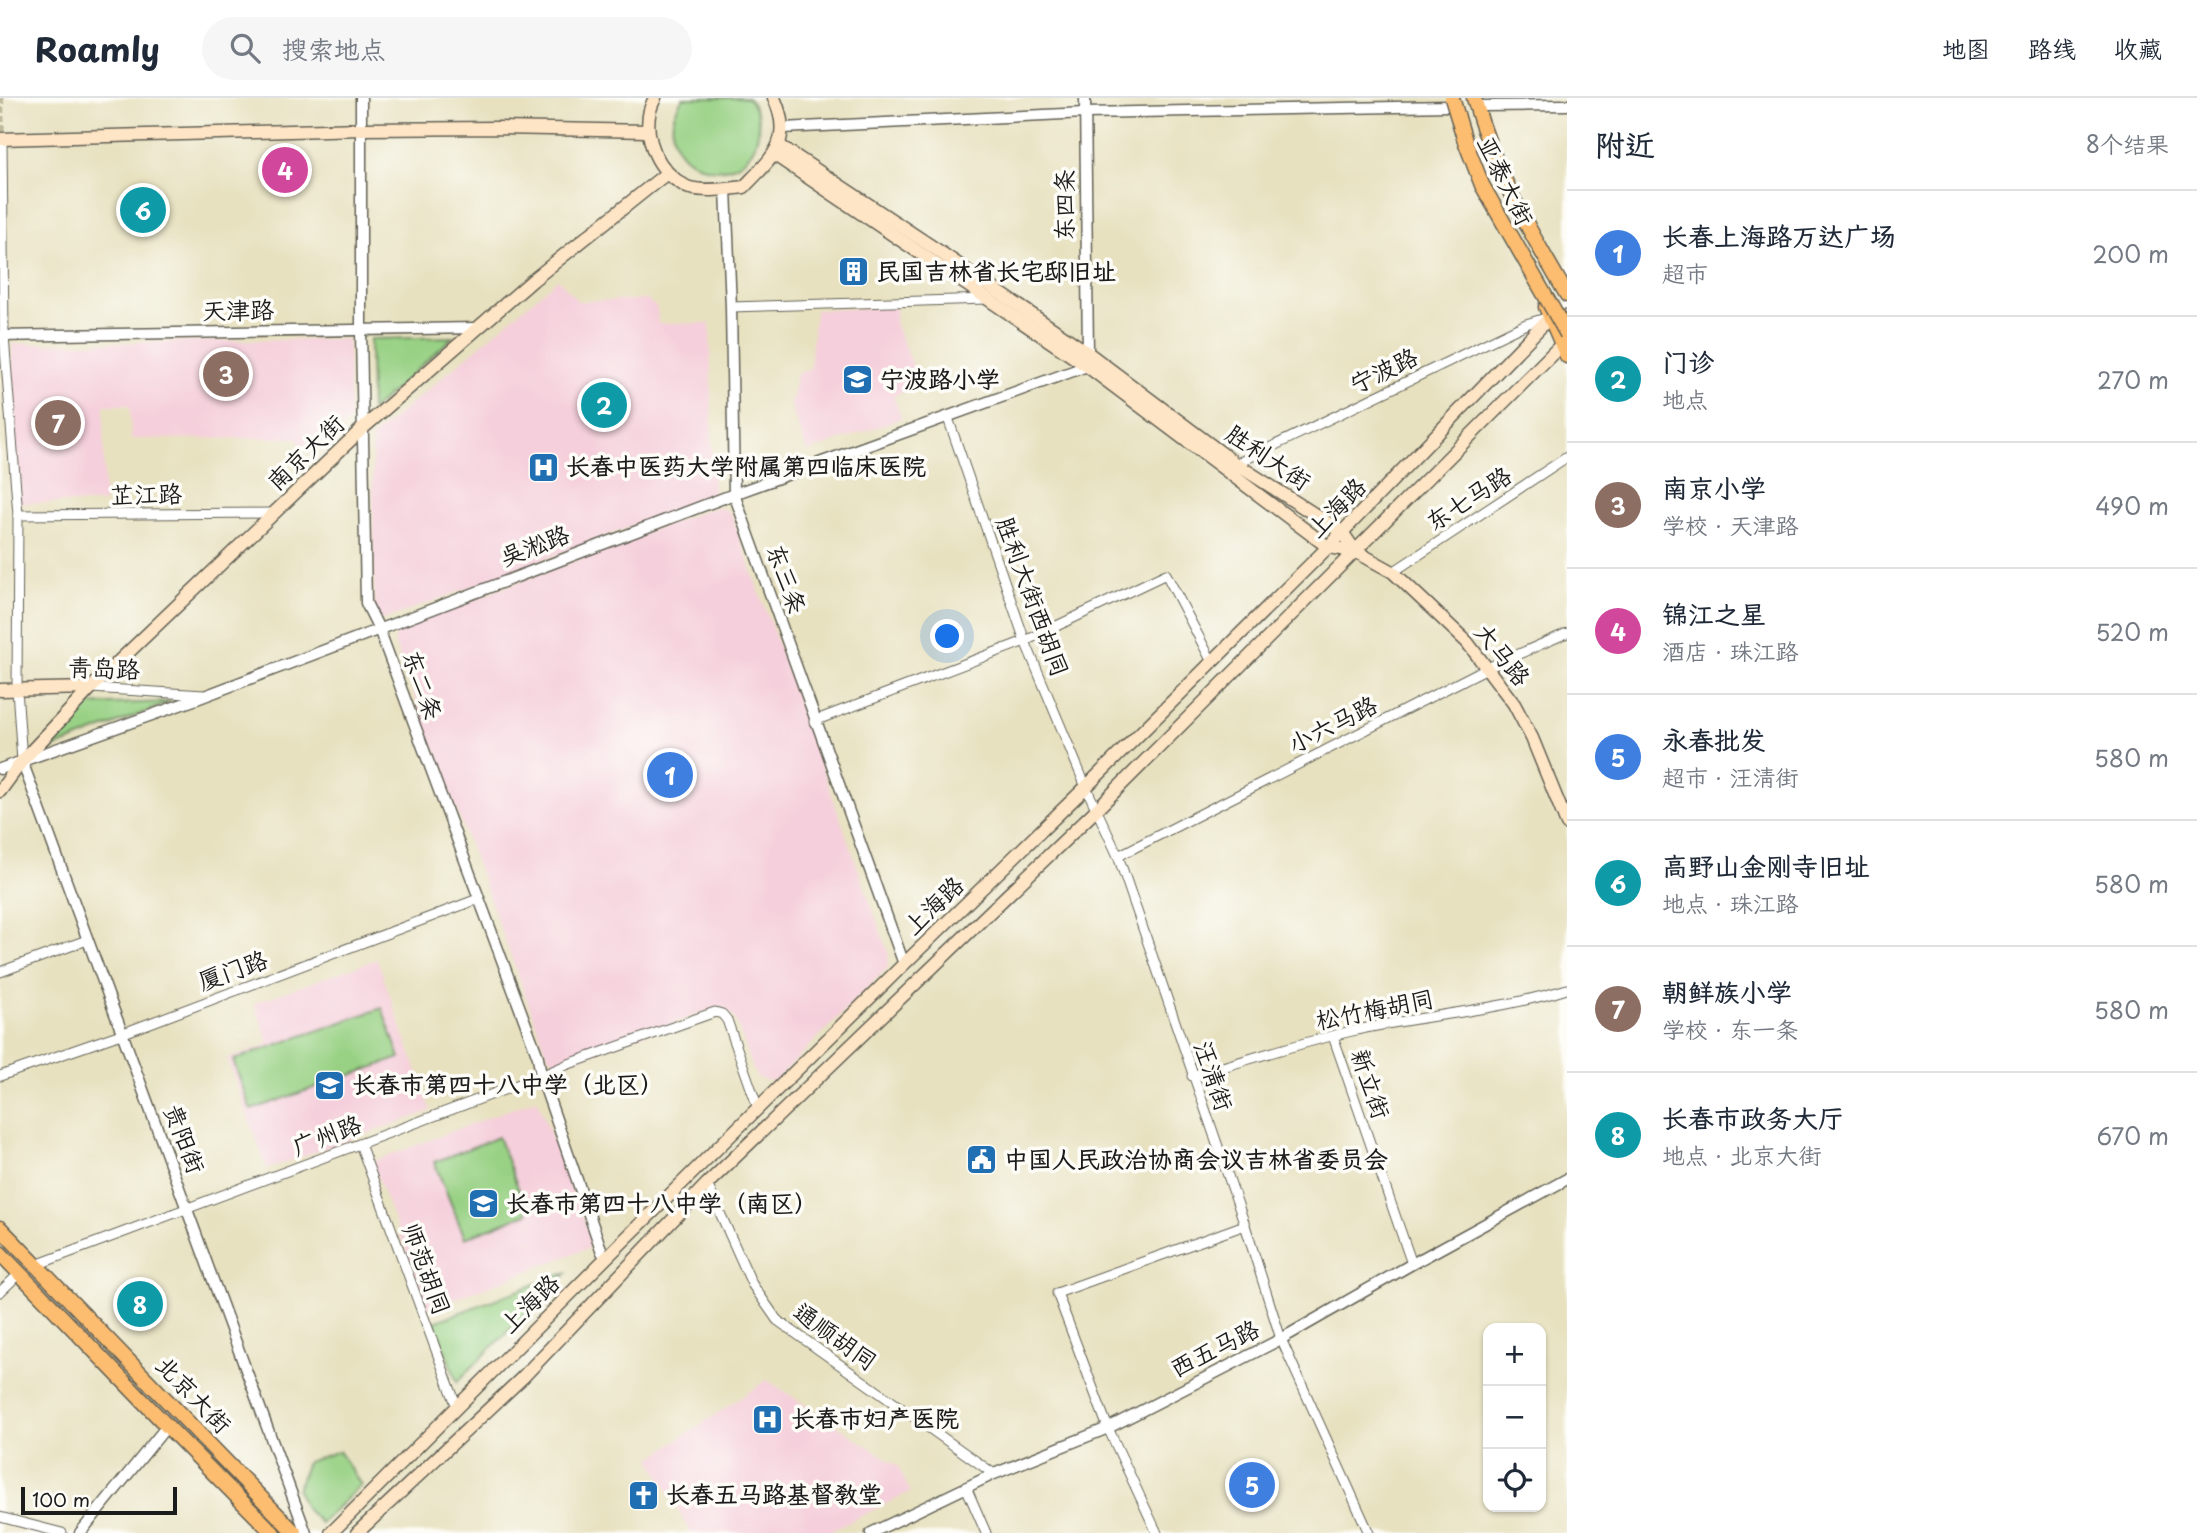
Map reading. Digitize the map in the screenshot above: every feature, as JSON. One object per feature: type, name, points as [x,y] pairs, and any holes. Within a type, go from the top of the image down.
[{"type":"main road","points":[[652,99],[648,131],[654,155],[667,173],[688,188],[726,189],[744,187],[777,150],[783,128],[781,112],[774,98]]},
{"type":"main road","points":[[1449,101],[1482,185],[1566,344]]},
{"type":"main road","name":"亚泰大街","points":[[1449,101],[1463,153],[1485,199],[1566,344]]},
{"type":"main road","points":[[1477,101],[1483,134],[1500,174],[1567,295]]},
{"type":"main road","name":"亚泰大街","points":[[1477,101],[1514,195],[1567,284]]},
{"type":"main road","points":[[1,139],[362,129],[648,131]]},
{"type":"main road","name":"胜利大街","points":[[777,150],[936,250],[1236,464],[1342,532],[1355,551]]},
{"type":"main road","name":"胜利大街","points":[[777,150],[987,299],[1087,360],[1328,547],[1355,551]]},
{"type":"main road","name":"南京大街","points":[[0,791],[22,761],[91,688],[363,428],[533,280],[667,173]]},
{"type":"main road","points":[[1551,316],[1567,317]]},
{"type":"main road","name":"上海路","points":[[331,1533],[606,1258],[1212,663],[1551,316]]},
{"type":"main road","name":"上海路","points":[[357,1533],[522,1378],[707,1184],[1097,809],[1566,344]]},
{"type":"main road","name":"大马路","points":[[1355,551],[1393,572],[1467,642],[1514,704],[1567,824]]},
{"type":"main road","name":"青岛路","points":[[0,690],[91,688]]},
{"type":"main road","name":"北京大街","points":[[0,1228],[295,1533]]},
{"type":"main road","name":"北京大街","points":[[0,1253],[274,1533]]},
{"type":"street","name":"东二条","points":[[361,98],[361,330],[366,603],[379,629],[538,1057],[541,1076],[606,1258]]},
{"type":"street","name":"东四条","points":[[1085,98],[1087,360]]},
{"type":"street","points":[[783,128],[1085,113],[1449,101]]},
{"type":"street","points":[[1477,101],[1567,105]]},
{"type":"street","points":[[1,139],[2,336],[18,516],[17,689],[22,761]]},
{"type":"street","name":"东三条","points":[[726,189],[734,494],[904,964]]},
{"type":"street","points":[[731,307],[987,299]]},
{"type":"street","name":"宁波路","points":[[1236,464],[1526,324],[1551,316]]},
{"type":"street","name":"天津路","points":[[2,336],[477,328]]},
{"type":"street","name":"吴淞路","points":[[0,769],[206,695],[734,494],[948,418],[1087,360]]},
{"type":"street","name":"胜利大街西胡同","points":[[948,418],[1025,641],[1086,787]]},
{"type":"street","name":"东七马路","points":[[1393,572],[1567,457]]},
{"type":"street","name":"芷江路","points":[[18,516],[274,513]]},
{"type":"street","points":[[814,721],[1025,641],[1166,574],[1212,663]]},
{"type":"street","name":"小六马路","points":[[1118,856],[1487,668],[1567,633]]},
{"type":"street","name":"青岛路","points":[[91,688],[206,695]]},
{"type":"street","name":"贵阳街","points":[[22,761],[306,1533]]},
{"type":"street","name":"汪清街","points":[[1086,787],[1118,856],[1245,1225],[1281,1339],[1369,1533]]},
{"type":"street","name":"厦门路","points":[[0,1076],[121,1034],[478,899]]},
{"type":"street","points":[[0,972],[87,940]]},
{"type":"street","name":"松竹梅胡同","points":[[1192,1076],[1353,1031],[1449,1016],[1567,989]]},
{"type":"street","name":"广州路","points":[[36,1265],[708,1013],[722,1014],[727,1020],[758,1108]]},
{"type":"street","name":"新立街","points":[[1333,1036],[1412,1264]]},
{"type":"street","name":"师范胡同","points":[[360,1144],[457,1407]]},
{"type":"street","name":"西五马路","points":[[871,1533],[994,1474],[1108,1429],[1281,1339],[1567,1179]]},
{"type":"street","name":"通顺胡同","points":[[707,1184],[752,1284],[777,1320],[994,1474]]},
{"type":"street","points":[[1157,1533],[1108,1429],[1057,1293],[1245,1225]]},
{"type":"street","points":[[0,1292],[20,1273]]},
{"type":"street","points":[[80,1533],[167,1426]]},
{"type":"street","points":[[966,1488],[986,1533]]},
{"type":"street","points":[[0,1517],[62,1533]]},
{"type":"shaded area","name":"长春中医药大学附属第四临床医院","points":[[558,279],[578,301],[648,300],[657,308],[658,324],[710,323],[713,496],[375,623],[372,437]]},
{"type":"shaded area","name":"宁波路小学","points":[[896,307],[895,323],[920,385],[893,396],[902,418],[807,452],[789,401],[792,401],[796,374],[810,369],[815,310]]},
{"type":"shaded area","points":[[348,339],[350,420],[311,454],[295,438],[131,439],[130,405],[104,405],[104,503],[12,503],[12,344]]},
{"type":"shaded area","points":[[719,507],[731,513],[889,955],[888,967],[777,1079],[770,1081],[758,1078],[736,1021],[730,1013],[716,1008],[562,1064],[548,1056],[395,645],[395,636],[401,627],[605,547]]},
{"type":"shaded area","name":"长春市第四十八中学（北区）","points":[[377,959],[431,1111],[267,1169],[227,1059],[269,1044],[254,1003]]},
{"type":"shaded area","name":"长春市第四十八中学（南区）","points":[[537,1099],[594,1246],[428,1309],[372,1162]]},
{"type":"shaded area","name":"长春市妇产医院","points":[[767,1380],[898,1466],[910,1492],[827,1533],[690,1533],[651,1458]]},
{"type":"green space","points":[[683,98],[748,98],[756,112],[759,127],[757,138],[747,157],[732,167],[715,169],[697,165],[683,155],[674,139],[673,120]]},
{"type":"green space","points":[[453,337],[371,411],[370,339]]},
{"type":"green space","points":[[171,702],[28,758],[80,705]]},
{"type":"green space","points":[[382,1008],[400,1058],[251,1110],[233,1060]]},
{"type":"green space","points":[[498,1137],[528,1213],[465,1238],[434,1162]]},
{"type":"green space","points":[[568,1272],[457,1382],[434,1322]]},
{"type":"green space","points":[[339,1451],[361,1485],[321,1523],[305,1508],[297,1490],[307,1462]]},
{"type":"tunnel","points":[[1,98],[2,139]]},
{"type":"place","name":"锦江之星","points":[[285,170]]},
{"type":"place","name":"高野山金刚寺旧址","points":[[143,210]]},
{"type":"place","name":"民国吉林省长宅邸旧址","points":[[853,272]]},
{"type":"place","name":"南京小学","points":[[226,374]]},
{"type":"place","name":"宁波路小学","points":[[857,380]]},
{"type":"place","name":"门诊","points":[[604,405]]},
{"type":"place","name":"朝鲜族小学","points":[[58,423]]},
{"type":"place","name":"长春中医药大学附属第四临床医院","points":[[543,467]]},
{"type":"place","name":"长春上海路万达广场","points":[[670,775]]},
{"type":"place","name":"长春市第四十八中学（北区）","points":[[329,1085]]},
{"type":"place","name":"中国人民政治协商会议吉林省委员会","points":[[981,1160]]},
{"type":"place","name":"长春市第四十八中学（南区）","points":[[483,1204]]},
{"type":"place","name":"长春市政务大厅","points":[[140,1304]]},
{"type":"place","name":"长春市妇产医院","points":[[768,1419]]},
{"type":"place","name":"永春批发","points":[[1252,1485]]},
{"type":"place","name":"长春五马路基督教堂","points":[[643,1495]]}]
